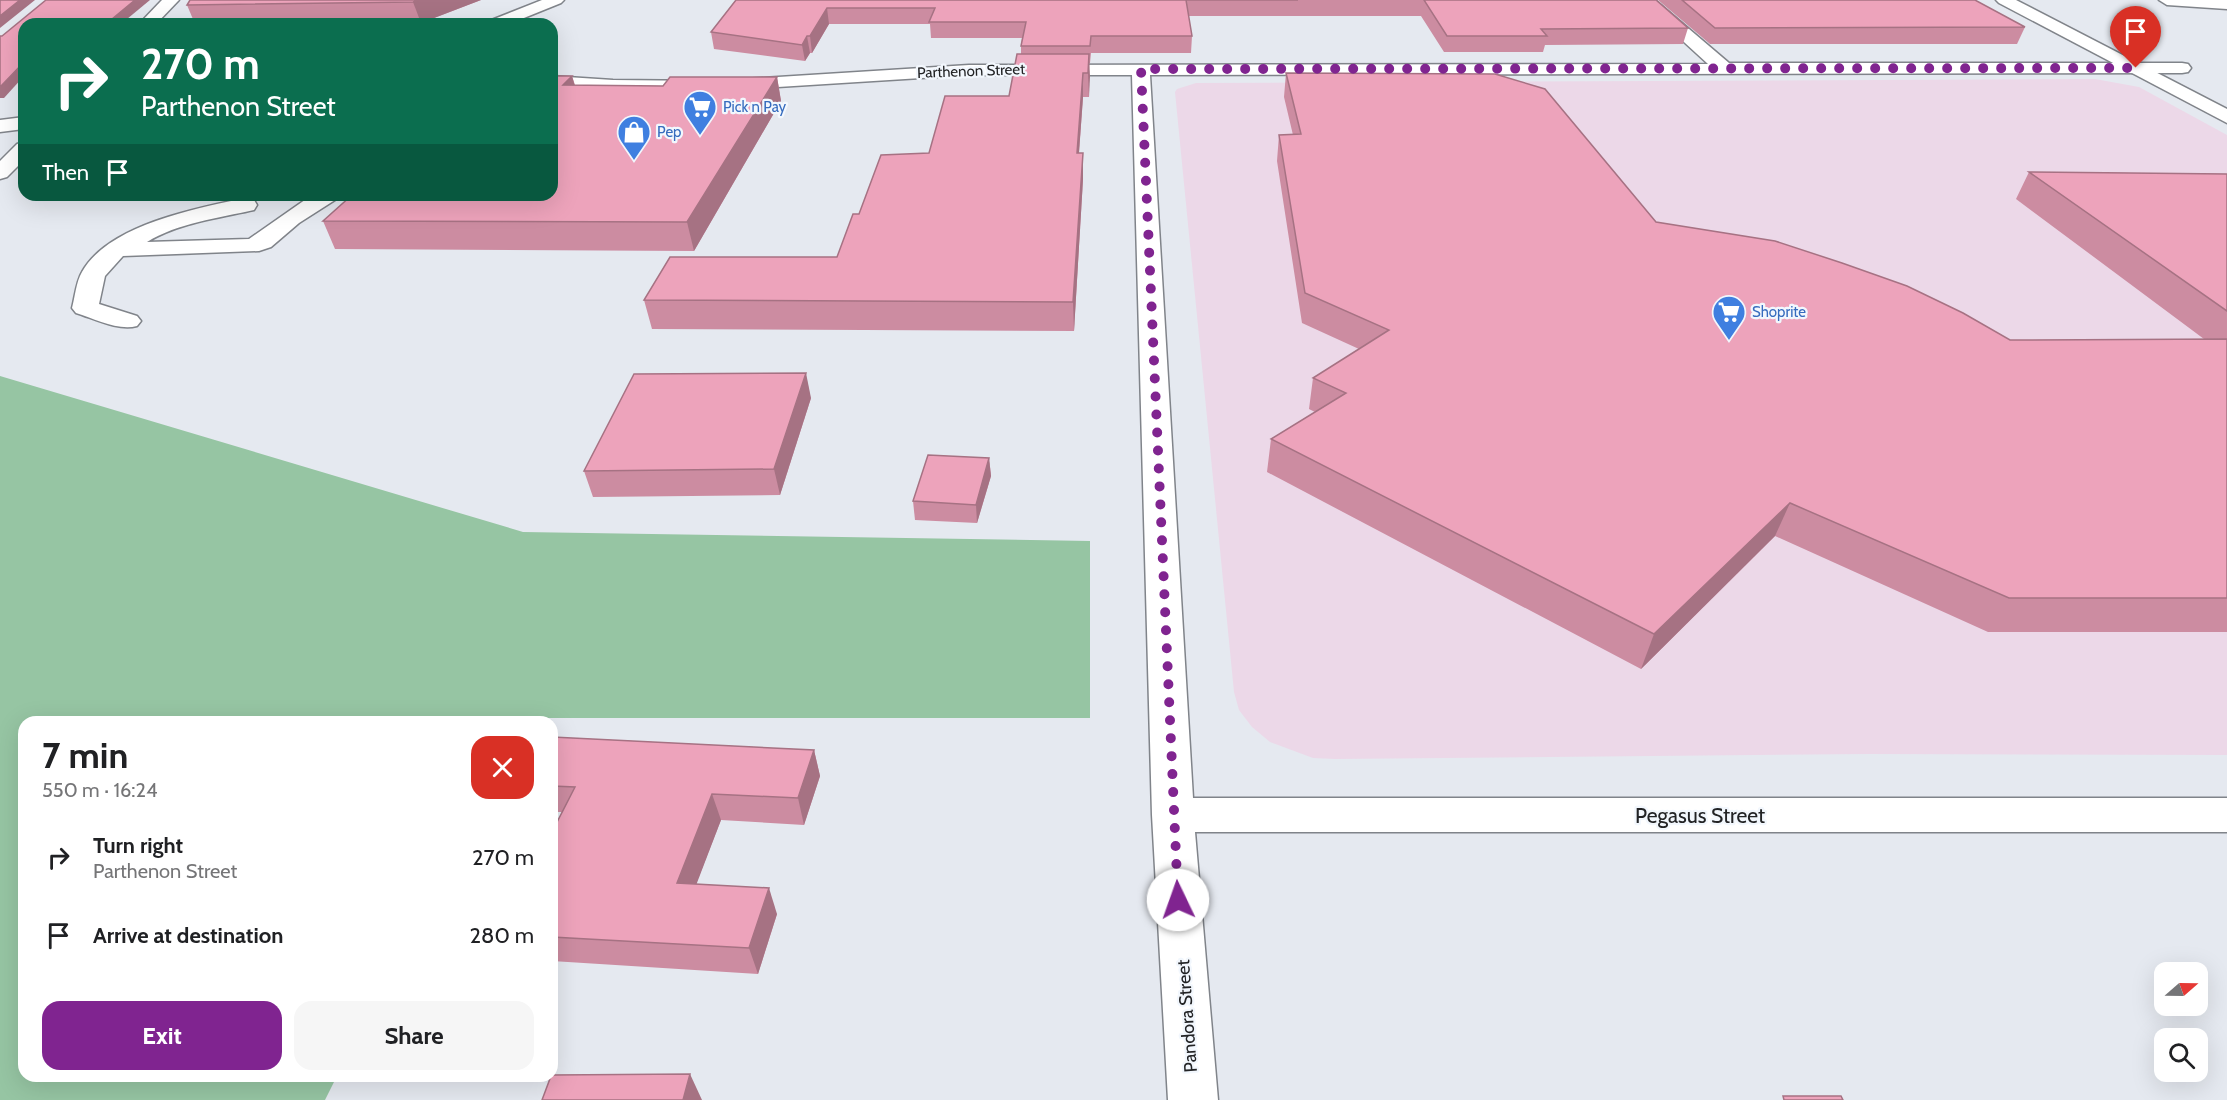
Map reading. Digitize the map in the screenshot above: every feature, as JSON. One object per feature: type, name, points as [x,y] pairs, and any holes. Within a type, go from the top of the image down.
[{"type":"street","points":[[153,18],[171,0]]},
{"type":"street","points":[[510,18],[556,0]]},
{"type":"street","points":[[1646,0],[1681,33],[1725,69]]},
{"type":"street","points":[[2004,0],[2227,117]]},
{"type":"street","points":[[2167,0],[2227,4]]},
{"type":"street","points":[[2151,53],[2200,77]]},
{"type":"street","name":"Parthenon Street","points":[[558,81],[613,85],[713,86],[797,82],[932,70],[2182,68]]},
{"type":"street","name":"Pandora Street","points":[[1141,69],[1173,815],[1193,1100]]},
{"type":"street","points":[[0,126],[18,124]]},
{"type":"street","points":[[0,173],[18,154]]},
{"type":"street","points":[[115,251],[188,246],[251,246],[263,242],[291,218],[318,201]]},
{"type":"street","points":[[128,321],[85,308],[93,274],[115,251],[147,232],[202,214],[246,206]]},
{"type":"street","name":"Pegasus Street","points":[[1173,815],[2227,815]]},
{"type":"shaded area","points":[[2095,79],[2139,87],[2227,135],[2227,755],[1869,754],[1313,758],[1270,742],[1252,727],[1239,710],[1234,692],[1175,92],[1177,89],[1196,83]]},
{"type":"green space","points":[[0,376],[523,532],[1090,541],[1090,718],[18,716],[18,1082],[334,1082],[325,1100],[0,1100]]},
{"type":"building","points":[[0,0],[20,0],[0,16]]},
{"type":"building","points":[[46,0],[135,0],[113,18],[24,18]]},
{"type":"building","points":[[190,0],[419,0],[413,2],[187,5]]},
{"type":"building","points":[[736,0],[1186,0],[1192,36],[1091,36],[1090,46],[1021,46],[1026,22],[929,22],[935,8],[827,8],[802,45],[711,32]]},
{"type":"building","points":[[1424,0],[1656,0],[1688,28],[1541,29],[1547,36],[1447,36]]},
{"type":"building","points":[[1682,0],[1975,0],[2025,27],[1715,28]]},
{"type":"building","points":[[18,23],[18,68],[0,87],[0,36]]},
{"type":"building","points":[[1017,54],[1089,54],[1088,73],[1083,73],[1077,153],[1083,153],[1073,302],[644,300],[670,257],[837,257],[853,214],[859,214],[881,155],[929,153],[945,96],[1009,96]]},
{"type":"building","points":[[1286,73],[1495,74],[1545,89],[1656,222],[1775,241],[1842,263],[1907,286],[1963,313],[2010,340],[2227,339],[2227,598],[2009,598],[1790,503],[1654,634],[1271,439],[1346,393],[1313,378],[1389,330],[1305,293],[1279,135],[1301,134]]},
{"type":"building","points":[[558,76],[572,76],[563,85],[663,86],[670,77],[777,77],[687,222],[323,221],[345,201],[558,201]]},
{"type":"building","points":[[2029,172],[2227,174],[2227,311]]},
{"type":"building","points":[[806,373],[774,469],[584,471],[634,374]]},
{"type":"building","points":[[928,455],[989,458],[976,505],[913,501]]},
{"type":"building","points":[[558,737],[814,750],[798,798],[712,794],[677,883],[769,888],[749,948],[558,937],[558,820],[575,787],[558,786]]},
{"type":"building","points":[[690,1074],[683,1100],[542,1100],[549,1082],[558,1082],[558,1075]]},
{"type":"building","points":[[1783,1096],[1841,1096],[1843,1100],[1784,1100]]},
{"type":"place","name":"Pick n Pay","points":[[700,136]]},
{"type":"place","name":"Pep","points":[[634,161]]},
{"type":"place","name":"Shoprite","points":[[1729,341]]},
{"type":"route","points":[[1178,900],[1141,69],[2136,68]]}]
